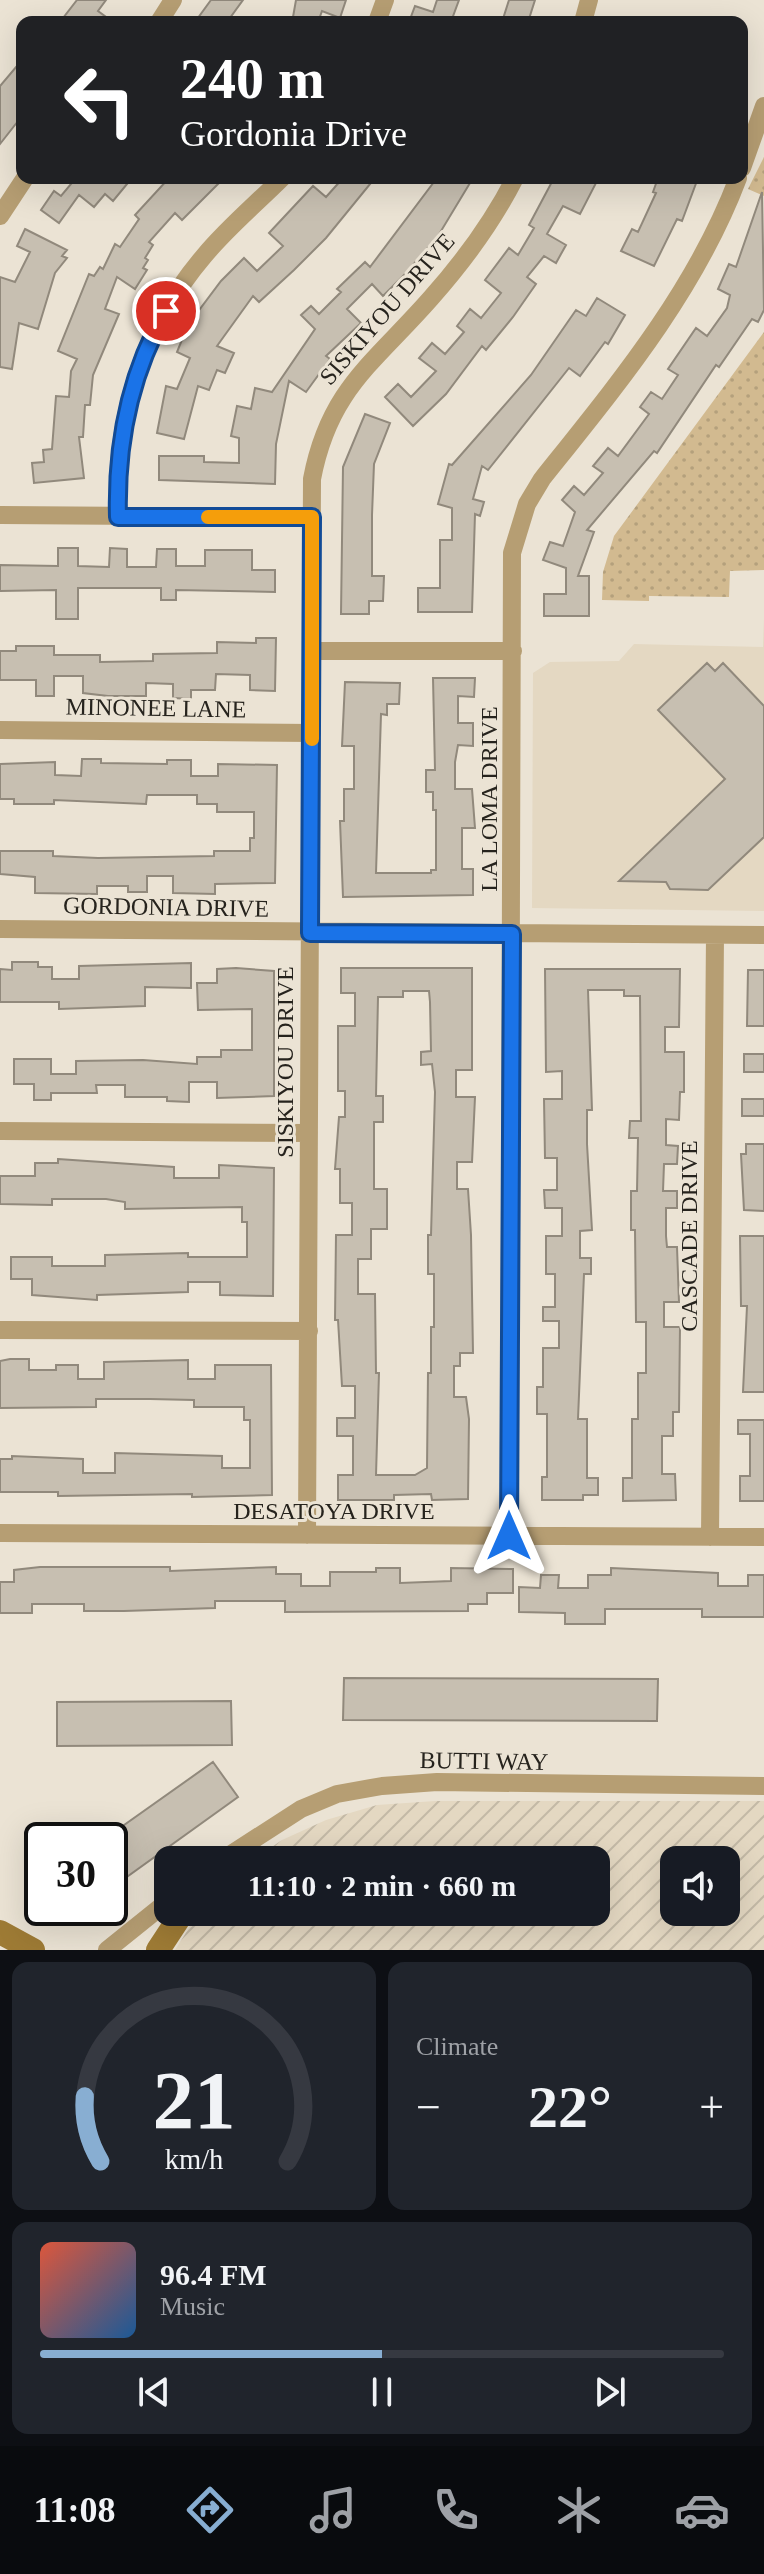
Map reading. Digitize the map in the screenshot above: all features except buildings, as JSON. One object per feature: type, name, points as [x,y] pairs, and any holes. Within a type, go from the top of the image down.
[{"type":"street","points":[[748,151],[764,106]]},
{"type":"street","points":[[0,216],[21,184]]},
{"type":"street","points":[[118,517],[117,482],[127,404],[152,335],[180,287],[204,255],[276,184]]},
{"type":"street","name":"SISKIYOU DRIVE","points":[[307,1535],[312,479],[317,452],[333,410],[348,387],[432,297],[474,245],[511,184]]},
{"type":"street","name":"LA LOMA DRIVE","points":[[509,1536],[512,553],[527,504],[542,479],[654,335],[707,247],[735,184]]},
{"type":"street","points":[[0,515],[312,517]]},
{"type":"street","points":[[312,651],[513,651]]},
{"type":"street","name":"MINONEE LANE","points":[[0,730],[312,733]]},
{"type":"street","name":"GORDONIA DRIVE","points":[[0,929],[764,935]]},
{"type":"street","name":"CASCADE DRIVE","points":[[710,1537],[715,935]]},
{"type":"street","points":[[0,1131],[309,1133]]},
{"type":"street","points":[[0,1330],[309,1331]]},
{"type":"street","name":"DESATOYA DRIVE","points":[[0,1533],[764,1537]]},
{"type":"street","name":"BUTTI WAY","points":[[244,1846],[301,1809],[337,1794],[382,1786],[437,1782],[764,1786]]},
{"type":"street","points":[[107,1950],[154,1912]]},
{"type":"street","points":[[158,1950],[174,1926]]},
{"type":"street","points":[[0,1932],[33,1950]]},
{"type":"shaded area","points":[[764,157],[764,196],[748,189]]},
{"type":"shaded area","points":[[764,332],[764,570],[730,571],[729,597],[649,596],[649,601],[602,600],[603,572],[614,536]]},
{"type":"shaded area","points":[[764,619],[764,911],[532,908],[533,673],[550,662],[619,661],[634,644],[763,647]]},
{"type":"shaded area","points":[[435,1801],[764,1801],[764,1950],[175,1950],[190,1926],[610,1926],[610,1846],[273,1846],[326,1820],[377,1805]]},
{"type":"slow traffic","points":[[208,517],[312,517],[312,739]]},
{"type":"route","points":[[166,311],[142,357],[127,404],[117,482],[118,517],[312,517],[310,933],[512,934],[509,1536]]}]
